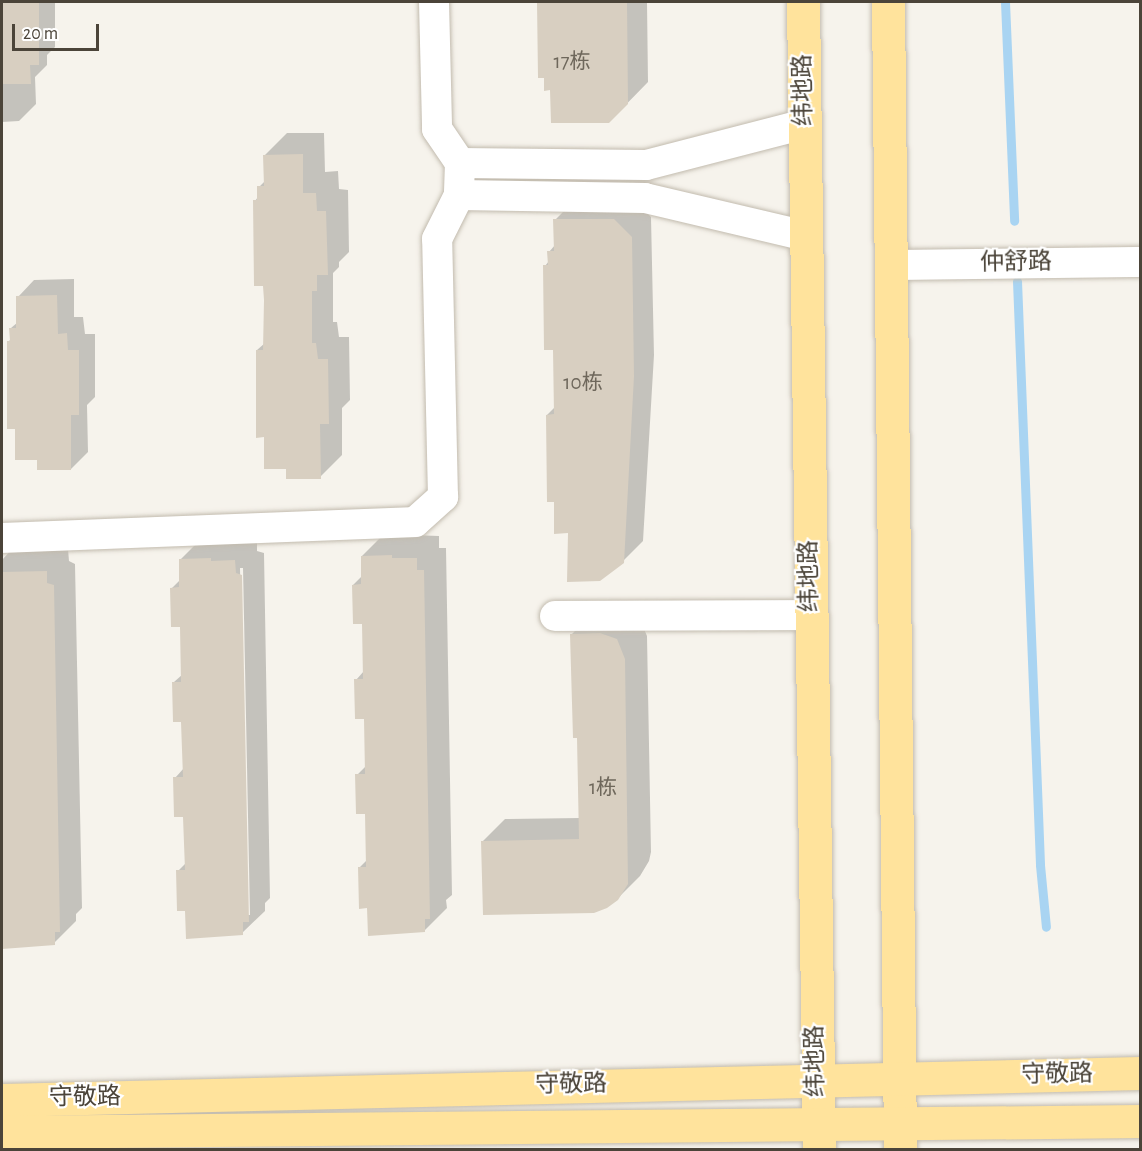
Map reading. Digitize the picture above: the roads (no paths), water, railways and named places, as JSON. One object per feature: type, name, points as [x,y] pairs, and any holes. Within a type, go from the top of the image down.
[{"type":"main road","name":"纬地路","points":[[803,2],[818,1137]]},
{"type":"main road","points":[[888,2],[899,1137]]},
{"type":"main road","name":"守敬路","points":[[2,1100],[1140,1073]]},
{"type":"main road","name":"守敬路","points":[[2,1132],[899,1137],[1140,1121]]},
{"type":"street","points":[[2,538],[416,522],[442,497],[437,238],[459,195],[460,163],[437,129],[434,2]]},
{"type":"street","points":[[460,163],[646,165],[805,124]]},
{"type":"street","points":[[459,195],[645,198],[806,236]]},
{"type":"street","name":"仲舒路","points":[[891,265],[1140,262]]},
{"type":"street","points":[[555,616],[811,615]]},
{"type":"waterway","points":[[1005,2],[1014,221]]},
{"type":"waterway","points":[[1017,281],[1040,865],[1046,927]]}]
